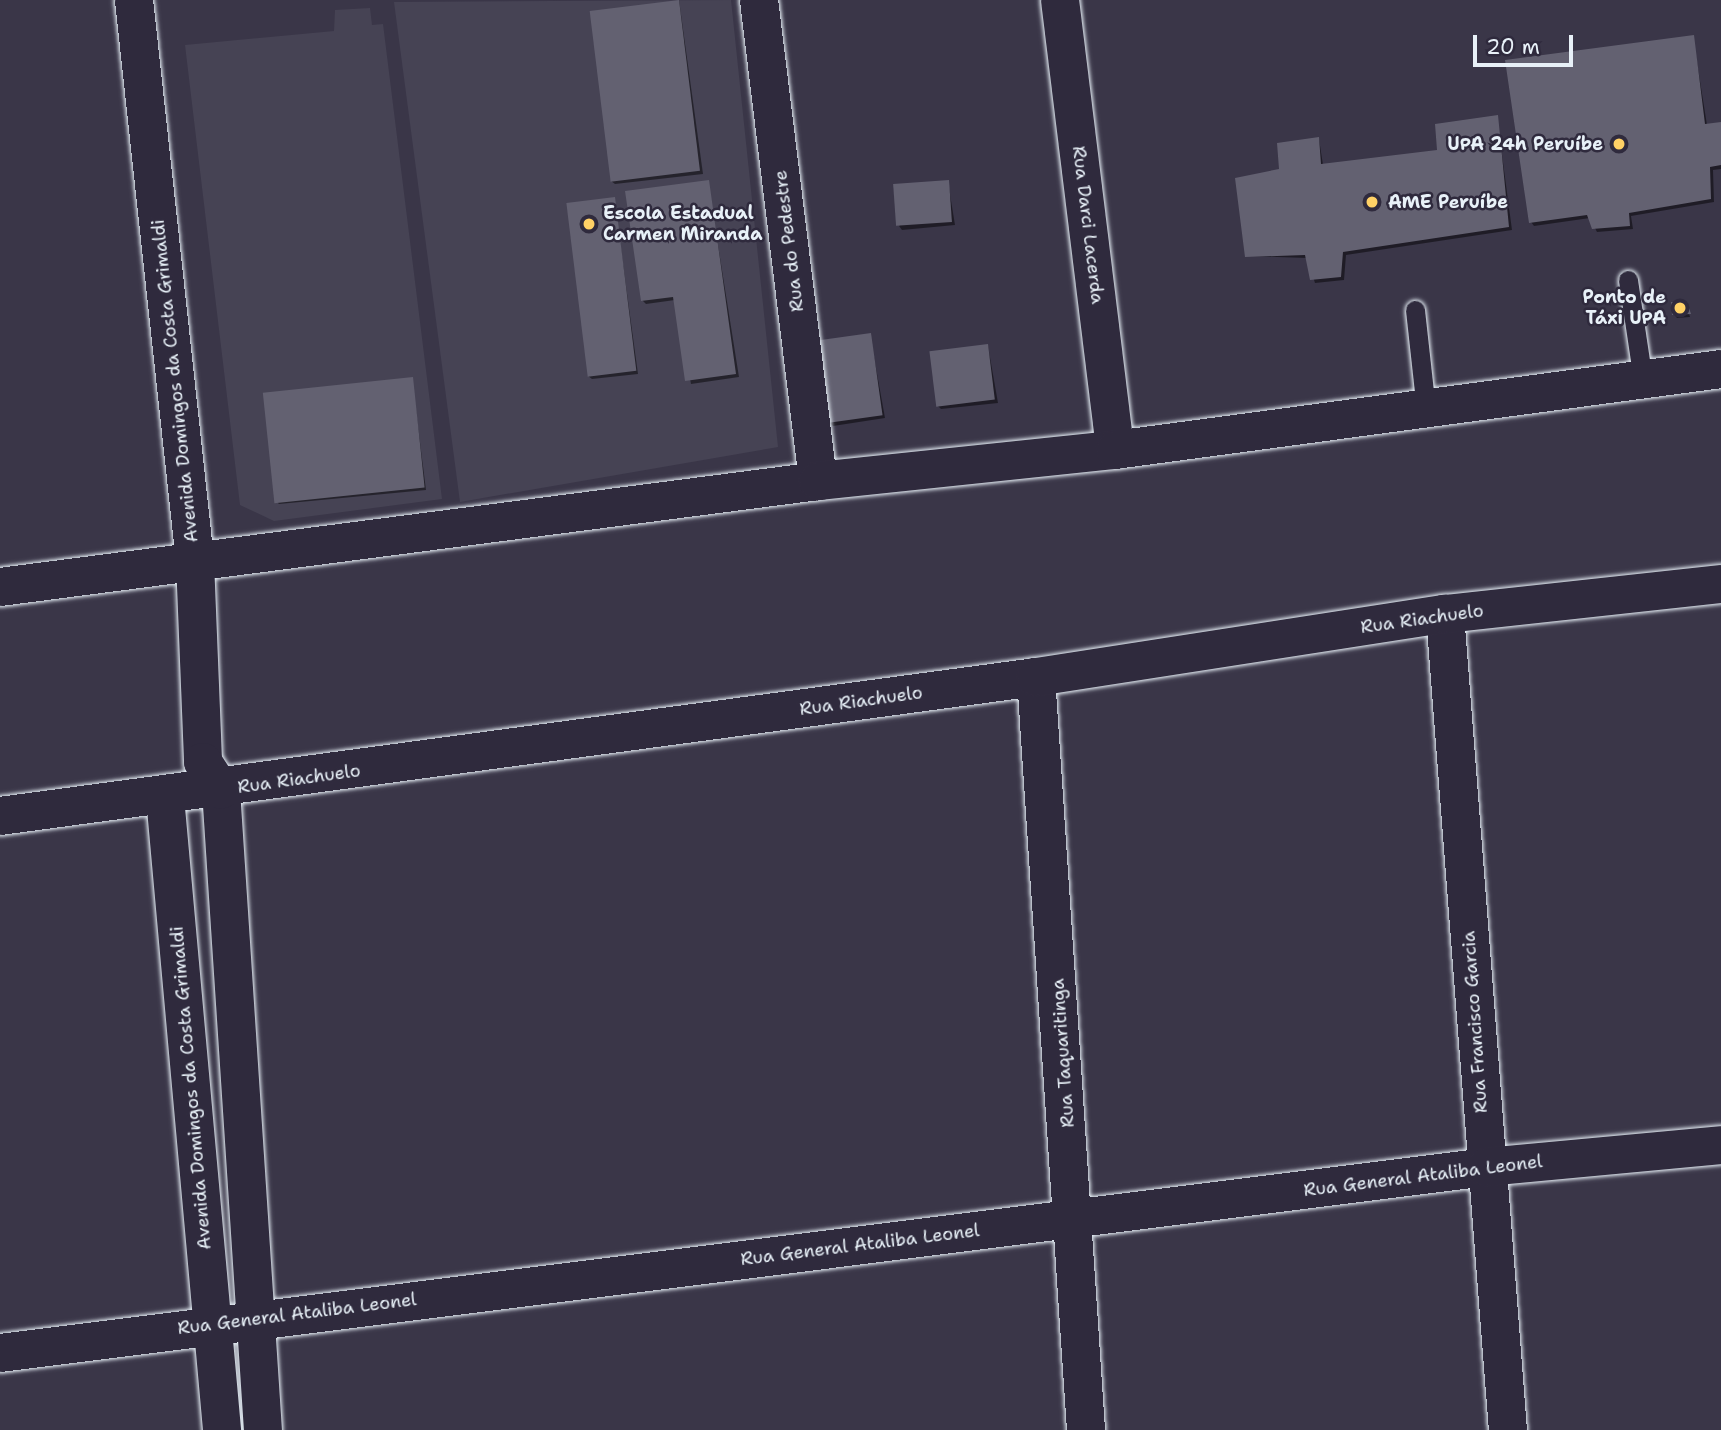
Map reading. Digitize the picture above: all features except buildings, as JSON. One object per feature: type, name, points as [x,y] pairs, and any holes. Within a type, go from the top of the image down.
[{"type":"street","name":"Avenida Domingos da Costa Grimaldi","points":[[134,0],[195,561],[263,1430]]},
{"type":"street","name":"Rua do Pedestre","points":[[760,0],[818,481]]},
{"type":"street","name":"Rua Darci Lacerda","points":[[1060,0],[1115,450]]},
{"type":"street","points":[[0,587],[818,481],[1115,450],[1721,369]]},
{"type":"street","name":"Rua Riachuelo","points":[[212,776],[1036,677],[1445,614],[1721,584]]},
{"type":"street","name":"Rua Francisco Garcia","points":[[1445,614],[1508,1430]]},
{"type":"street","name":"Rua Taquaritinga","points":[[1036,677],[1075,1218],[1086,1430]]},
{"type":"street","points":[[0,816],[165,797],[212,776]]},
{"type":"street","name":"Avenida Domingos da Costa Grimaldi","points":[[165,797],[222,1430]]},
{"type":"street","name":"Rua General Ataliba Leonel","points":[[0,1353],[211,1324],[1486,1167],[1721,1145]]},
{"type":"lane","points":[[1628,280],[1643,380]]},
{"type":"lane","points":[[1415,310],[1426,409]]},
{"type":"shaded area","name":"Escola Estadual Carmen Miranda","points":[[731,0],[778,447],[460,502],[394,2]]},
{"type":"shaded area","points":[[370,8],[372,25],[383,24],[442,499],[274,521],[240,505],[185,45],[334,31],[335,10]]},
{"type":"place","name":"UPA 24h Peruíbe","points":[[1619,144]]},
{"type":"place","name":"AME Peruíbe","points":[[1372,202]]},
{"type":"place","name":"Escola Estadual Carmen Miranda","points":[[589,224]]},
{"type":"place","name":"Ponto de Táxi UPA","points":[[1680,308]]}]
